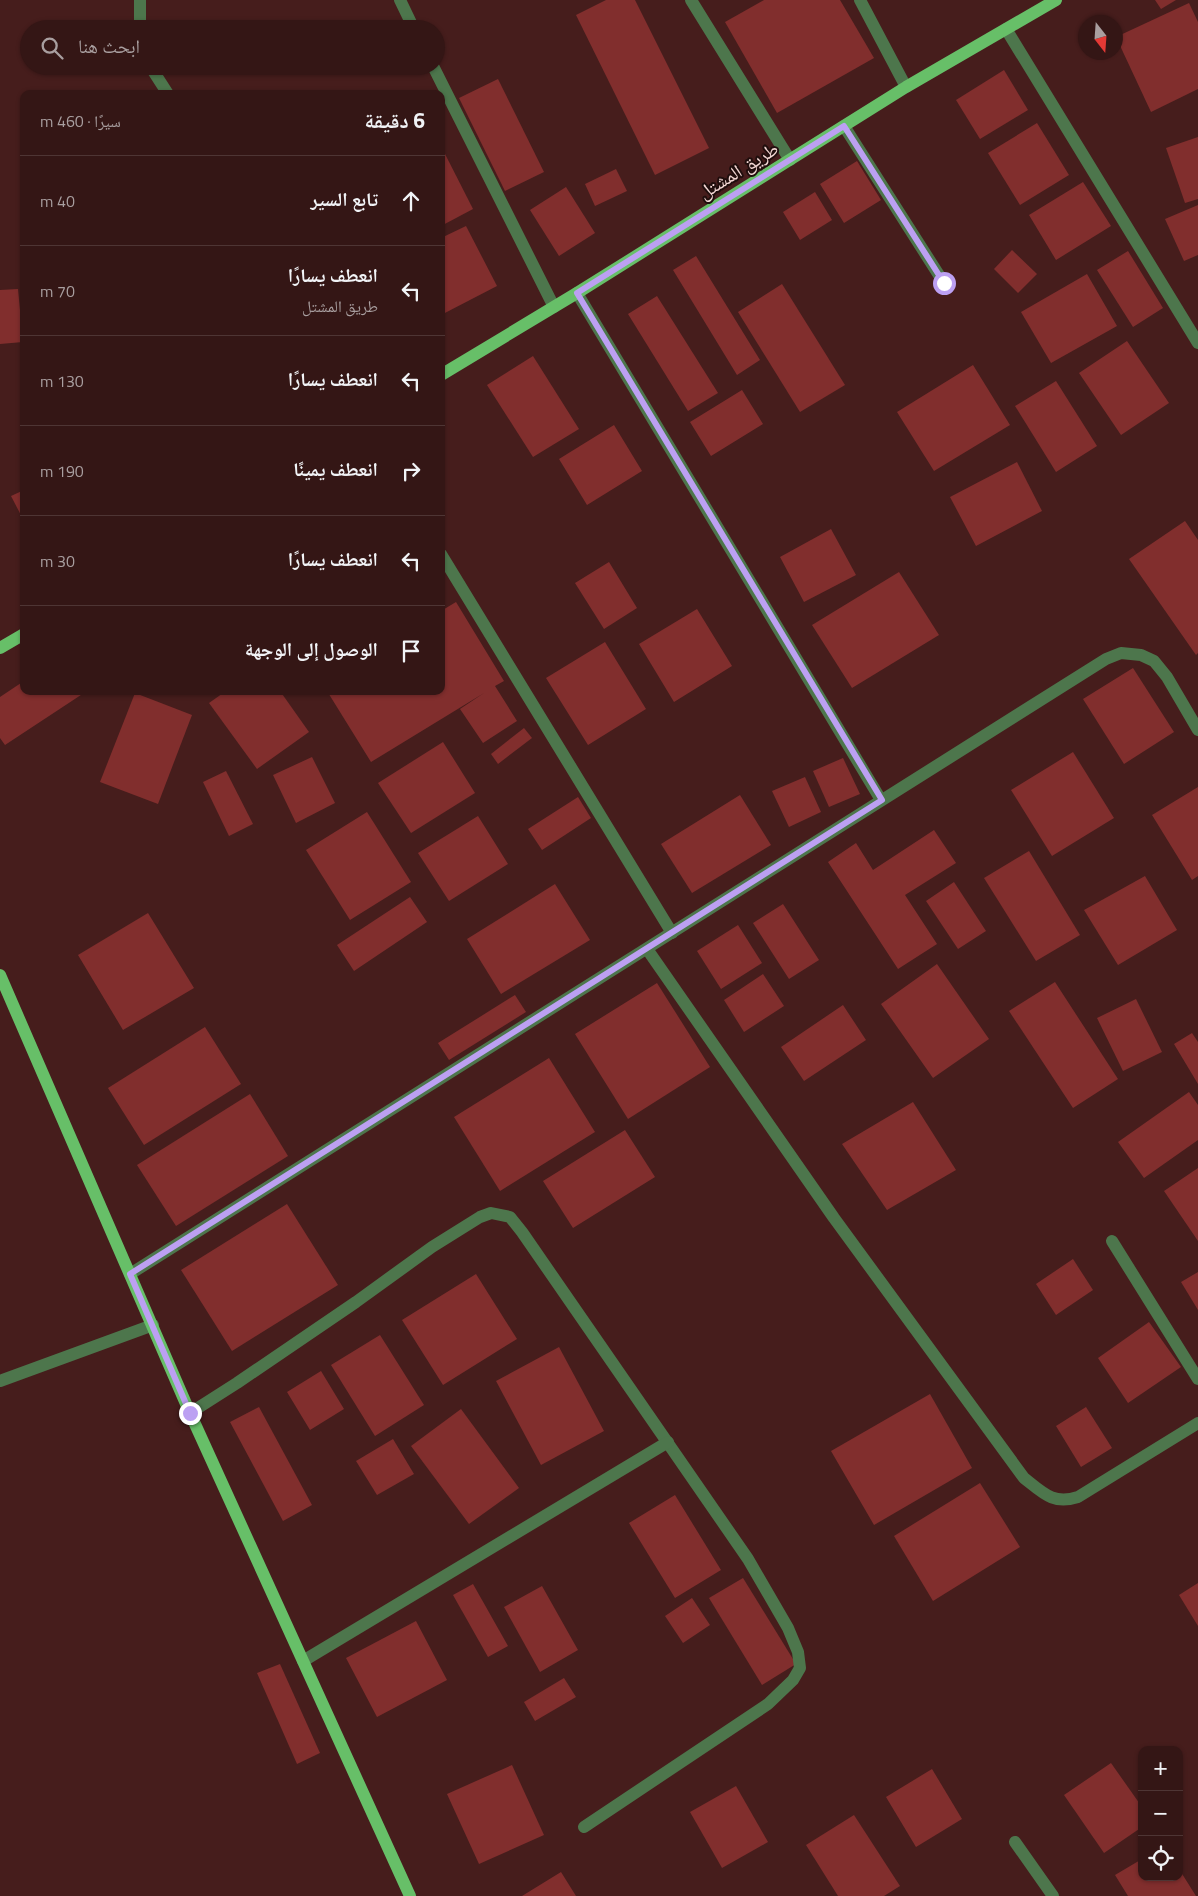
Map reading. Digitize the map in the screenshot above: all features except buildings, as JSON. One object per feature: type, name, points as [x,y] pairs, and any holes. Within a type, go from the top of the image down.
[{"type":"main road","name":"طريق المشتل","points":[[445,371],[577,293],[906,87],[1056,0]]},
{"type":"main road","points":[[0,648],[20,636]]},
{"type":"main road","points":[[0,975],[190,1413],[410,1896]]},
{"type":"street","points":[[140,0],[140,20]]},
{"type":"street","points":[[400,0],[410,20]]},
{"type":"street","points":[[691,0],[790,160]]},
{"type":"street","points":[[860,0],[906,87]]},
{"type":"street","points":[[1006,30],[1198,343]]},
{"type":"street","points":[[156,75],[165,90]]},
{"type":"street","points":[[438,75],[554,307]]},
{"type":"street","points":[[844,126],[944,283]]},
{"type":"street","points":[[577,293],[882,800]]},
{"type":"street","points":[[445,561],[672,933]]},
{"type":"street","points":[[130,1274],[1106,659],[1121,653],[1141,655],[1154,661],[1167,677],[1198,730]]},
{"type":"street","points":[[647,949],[834,1218],[1024,1478],[1052,1498],[1067,1501],[1086,1492],[1198,1423]]},
{"type":"street","points":[[190,1413],[356,1302],[432,1247],[480,1217],[491,1213],[510,1217],[748,1559],[783,1619],[798,1652],[800,1668],[793,1680],[768,1704],[584,1827]]},
{"type":"street","points":[[1112,1240],[1198,1379]]},
{"type":"street","points":[[0,1381],[153,1325]]},
{"type":"street","points":[[302,1661],[668,1442]]},
{"type":"street","points":[[1015,1842],[1053,1896]]},
{"type":"route","points":[[190,1413],[130,1274],[882,800],[577,293],[844,126],[944,283]]}]
